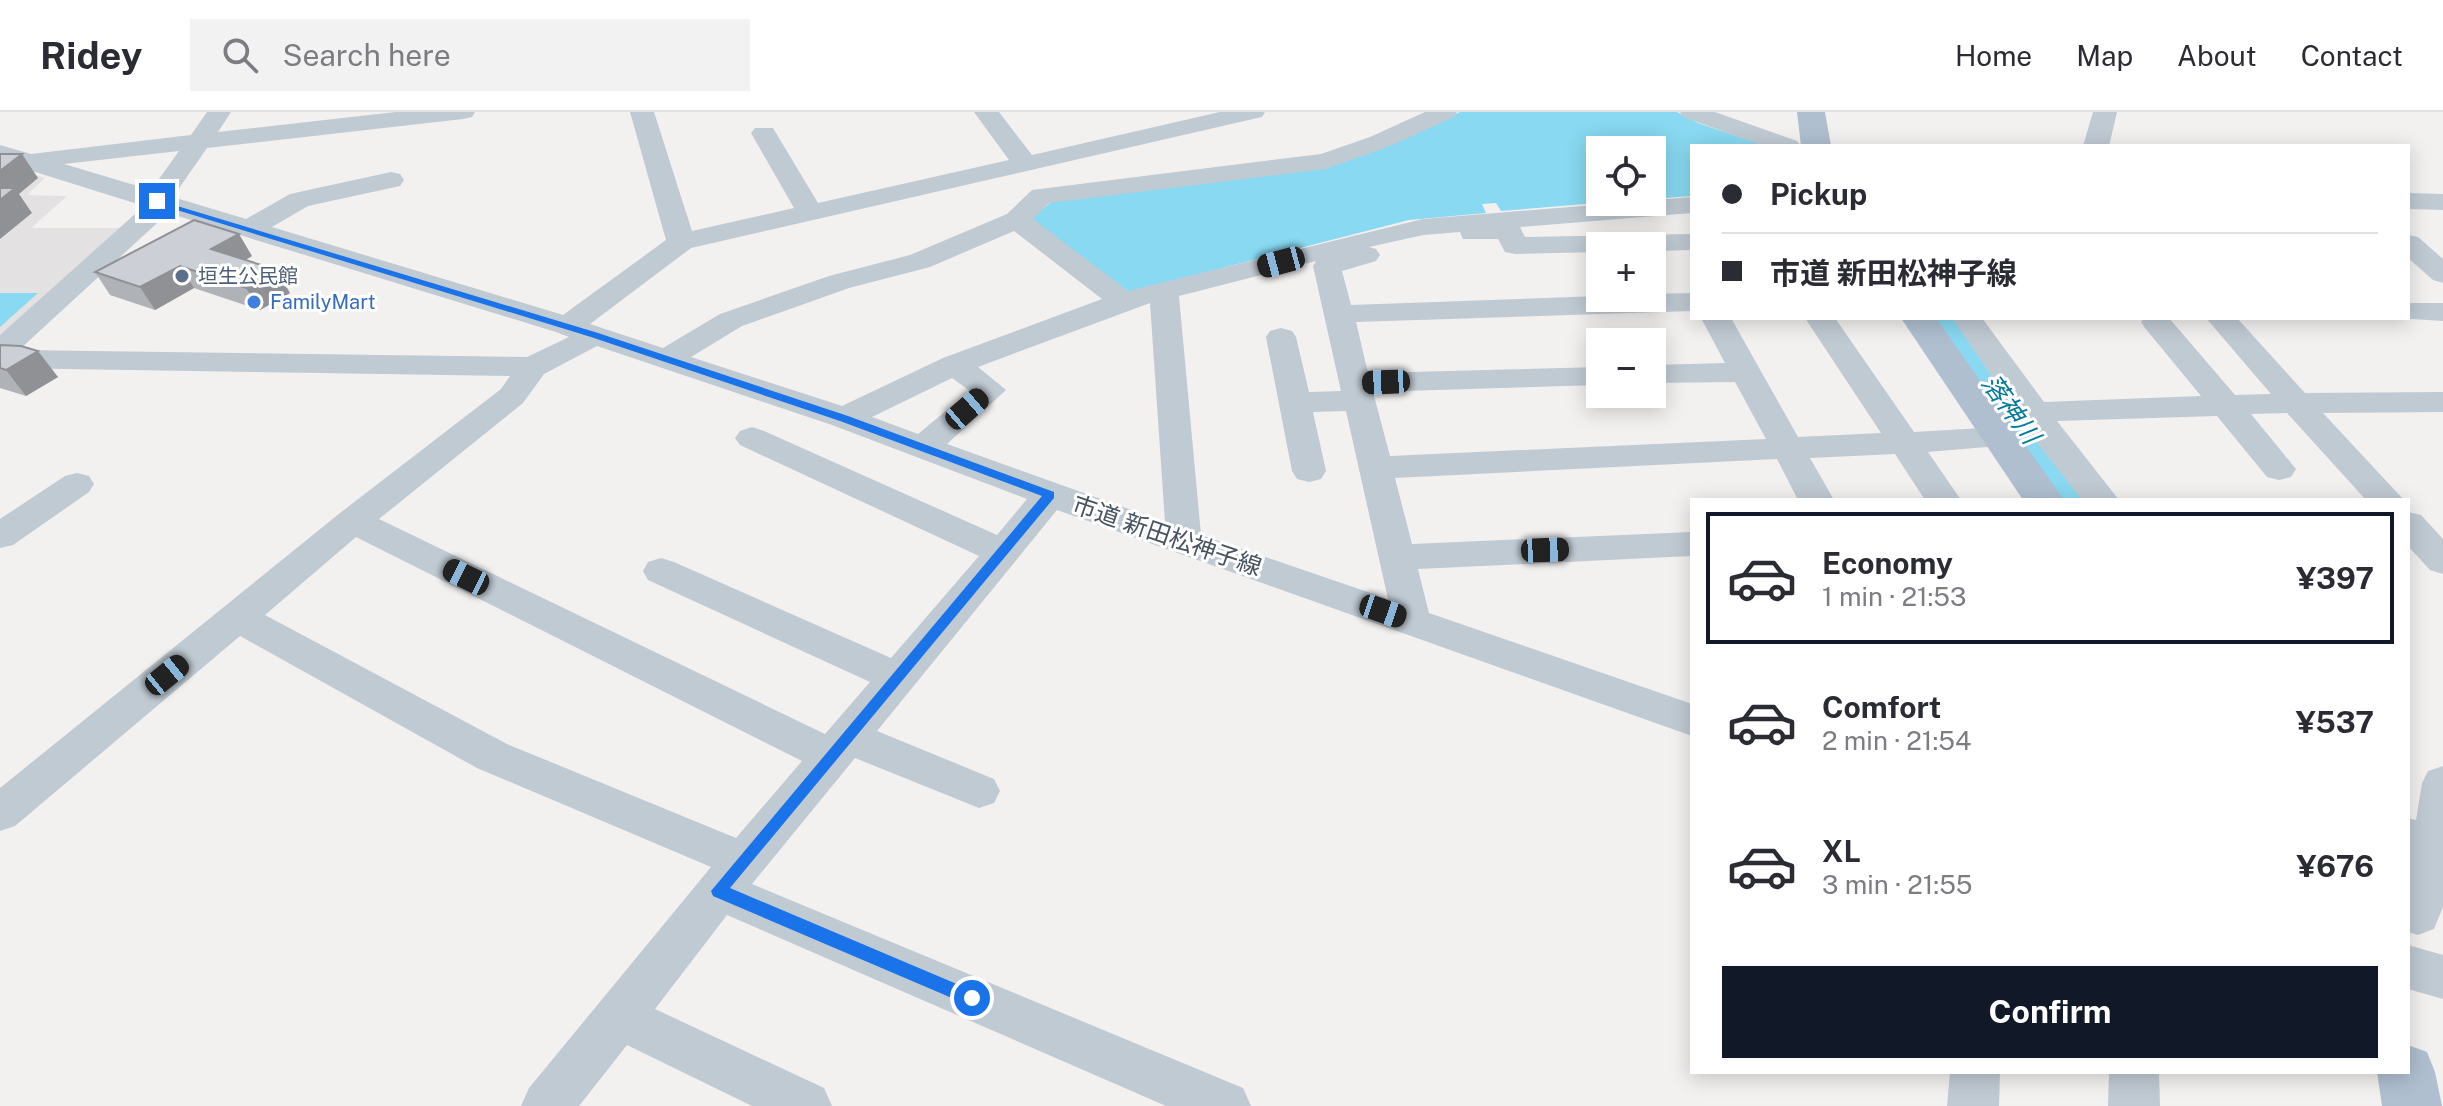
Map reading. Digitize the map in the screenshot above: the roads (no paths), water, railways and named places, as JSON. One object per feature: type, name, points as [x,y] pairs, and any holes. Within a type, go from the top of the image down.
[{"type":"main road","points":[[1811,112],[1816,144]]},
{"type":"main road","points":[[1919,320],[2043,498]]},
{"type":"main road","points":[[2406,1074],[2412,1106]]},
{"type":"street","points":[[0,351],[160,202],[219,112]]},
{"type":"street","points":[[8,158],[199,142],[461,112]]},
{"type":"street","points":[[642,112],[681,242]]},
{"type":"street","points":[[986,112],[1025,163]]},
{"type":"street","points":[[0,813],[353,521],[512,396],[533,367],[581,330],[681,242],[1025,163],[1129,129],[1253,112]]},
{"type":"street","points":[[666,359],[731,320],[839,282],[920,261],[1017,220],[1041,196],[1325,161],[1379,142],[1445,112]]},
{"type":"street","points":[[1692,112],[1782,144]]},
{"type":"street","points":[[2097,144],[2105,112]]},
{"type":"street","points":[[1129,129],[1179,178]]},
{"type":"street","points":[[764,133],[810,213]]},
{"type":"street","name":"市道 新田松神子線","points":[[8,158],[581,330],[844,418],[1050,495],[1690,719]]},
{"type":"street","points":[[249,229],[299,200],[391,180]]},
{"type":"street","points":[[2410,201],[2443,202]]},
{"type":"street","points":[[844,418],[954,365],[1123,301],[1423,227],[1690,205]]},
{"type":"street","points":[[1017,220],[1123,301]]},
{"type":"street","points":[[1412,620],[1327,266],[1435,237],[1508,230],[1515,246],[1684,250]]},
{"type":"street","points":[[2410,240],[2443,238]]},
{"type":"street","points":[[2410,242],[2443,274]]},
{"type":"street","points":[[1164,293],[1184,542]]},
{"type":"street","points":[[1339,314],[1690,302]]},
{"type":"street","points":[[2410,312],[2443,312]]},
{"type":"street","points":[[1717,320],[1815,498]]},
{"type":"street","points":[[1821,320],[1942,498]]},
{"type":"street","points":[[1968,320],[2050,437],[2099,498]]},
{"type":"street","points":[[2223,320],[2384,498]]},
{"type":"street","points":[[2156,322],[2279,469]]},
{"type":"street","points":[[1281,337],[1309,471]]},
{"type":"street","points":[[0,359],[533,367]]},
{"type":"street","points":[[922,448],[990,390],[954,365]]},
{"type":"street","points":[[1666,374],[1745,372]]},
{"type":"street","points":[[1295,402],[1358,392],[1586,377]]},
{"type":"street","points":[[2035,412],[2296,403],[2443,402]]},
{"type":"street","points":[[752,438],[1003,552]]},
{"type":"street","points":[[1376,468],[1999,438]]},
{"type":"street","points":[[0,536],[77,484]]},
{"type":"street","points":[[547,1106],[732,876],[1050,495]]},
{"type":"street","points":[[353,521],[839,747],[979,791]]},
{"type":"street","points":[[2410,526],[2443,561]]},
{"type":"street","points":[[1397,557],[1690,544]]},
{"type":"street","points":[[661,571],[897,677]]},
{"type":"street","points":[[238,617],[492,756],[732,876],[1225,1106]]},
{"type":"street","points":[[2426,881],[2443,783]]},
{"type":"street","points":[[2410,968],[2443,977]]},
{"type":"street","points":[[619,1016],[806,1106]]},
{"type":"street","points":[[1973,1106],[1975,1074]]},
{"type":"street","points":[[2134,1074],[2134,1106]]},
{"type":"water","points":[[1460,112],[1677,112],[1698,123],[1760,144],[1690,144],[1690,196],[1666,198],[1666,136],[1586,136],[1586,204],[1501,211],[1496,203],[1482,204],[1486,213],[1409,220],[1129,292],[1031,219],[1051,202],[1389,144]]},
{"type":"water","points":[[0,293],[38,293],[0,327]]},
{"type":"waterway","name":"落神川","points":[[1945,320],[2013,417],[2076,498]]},
{"type":"place","name":"垣生公民館","points":[[182,276]]},
{"type":"place","name":"FamilyMart","points":[[254,302]]}]
